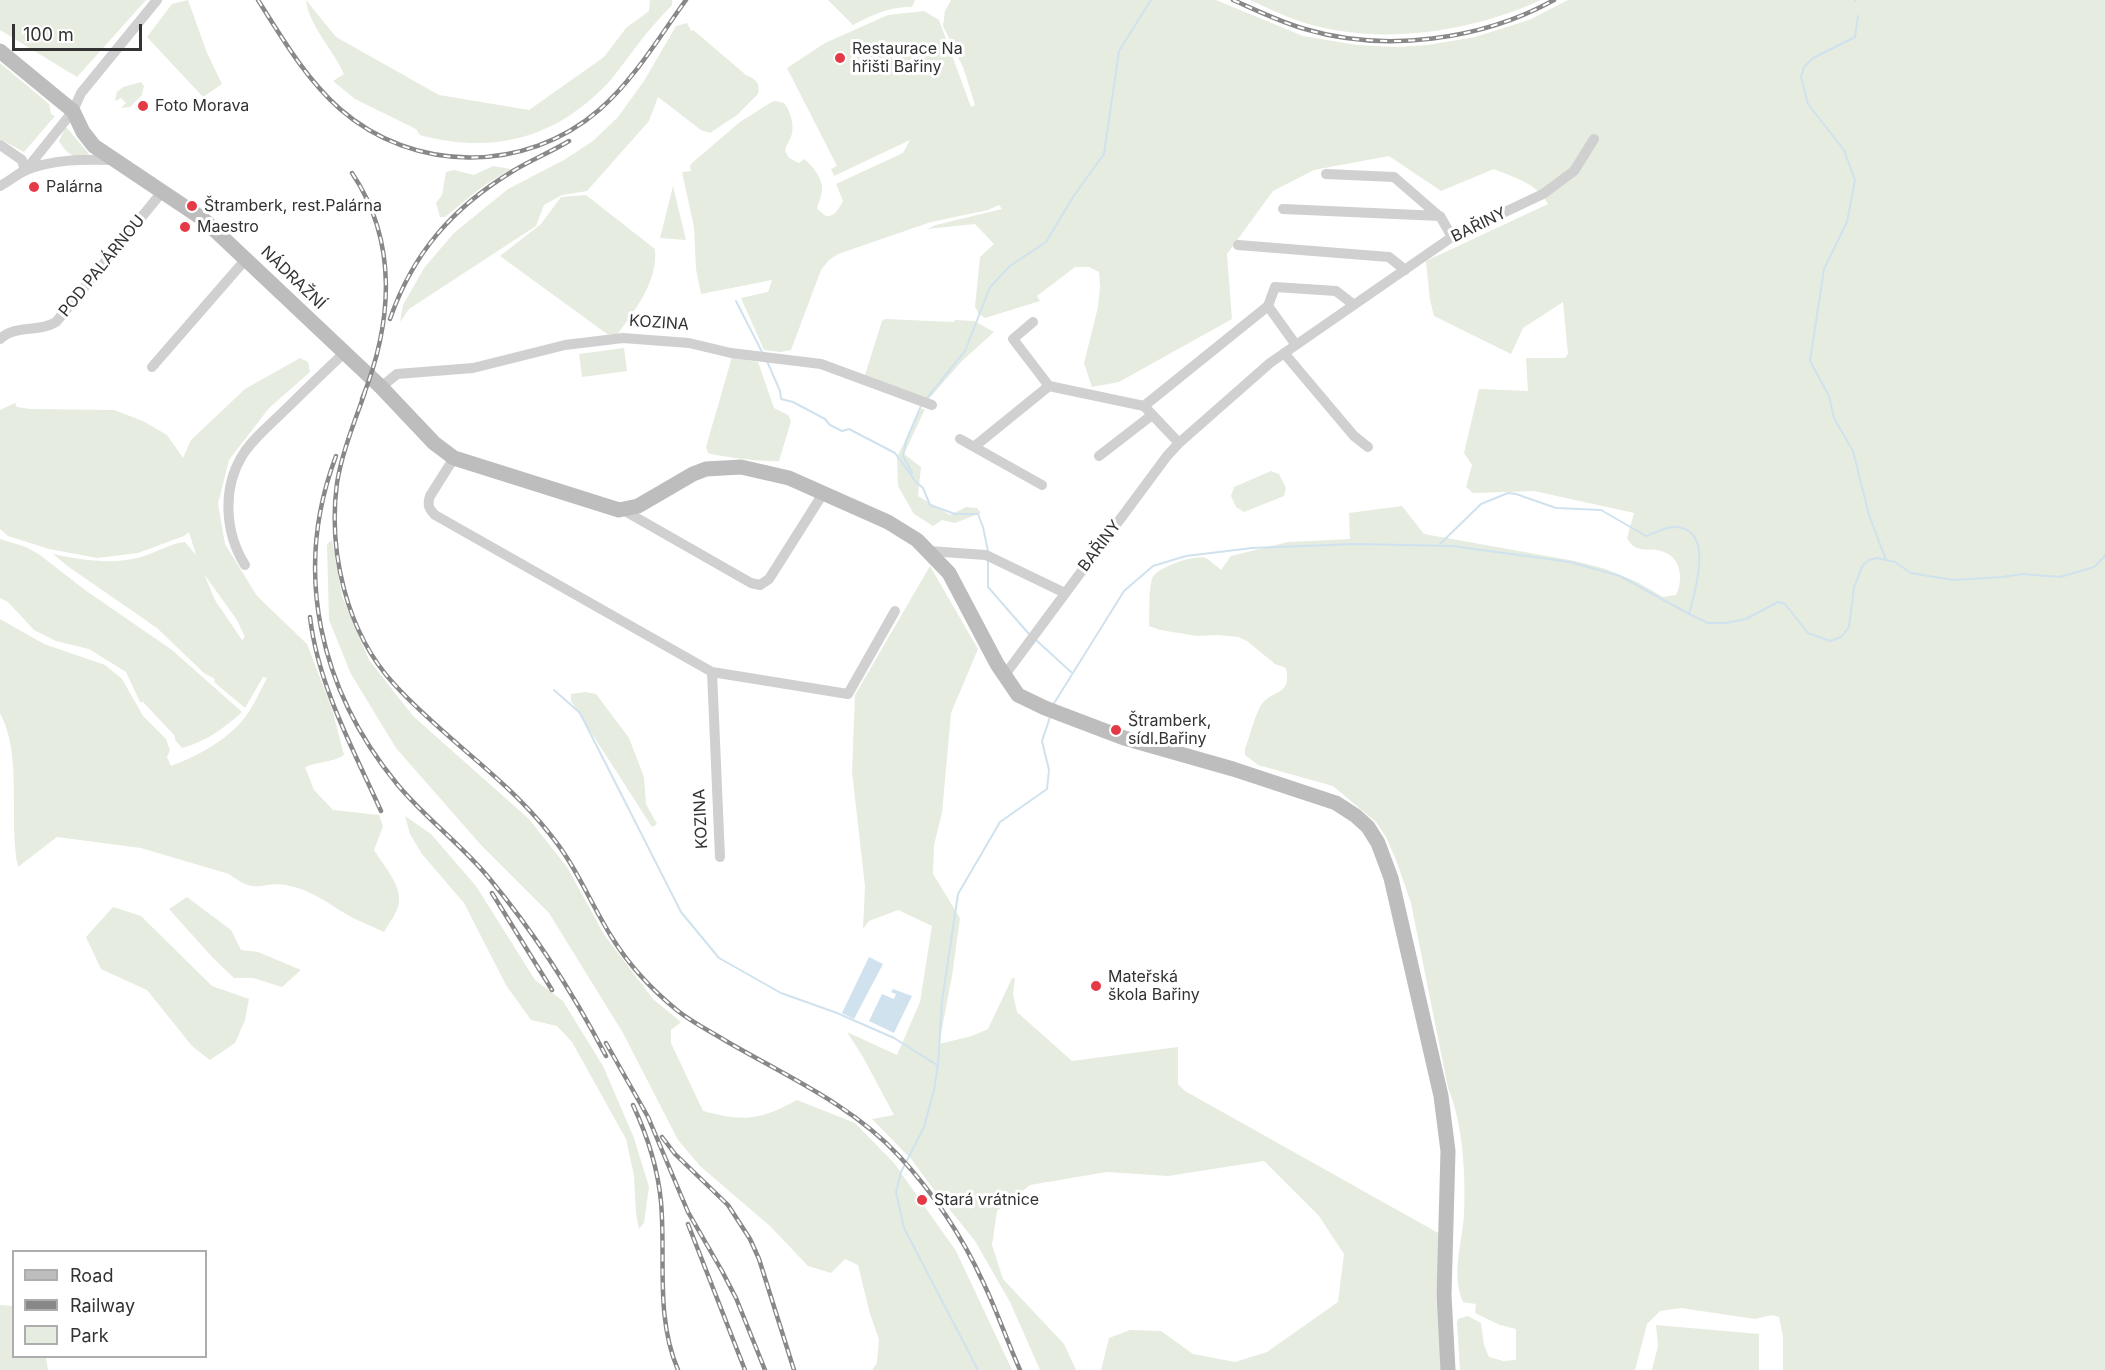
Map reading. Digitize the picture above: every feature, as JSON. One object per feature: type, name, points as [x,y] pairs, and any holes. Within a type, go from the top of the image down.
[{"type":"main road","points":[[0,51],[73,111]]},
{"type":"main road","name":"NÁDRAŽNÍ","points":[[73,111],[87,138],[94,146],[202,219],[375,382]]},
{"type":"main road","points":[[375,382],[434,443],[454,458],[605,507],[623,510],[638,506],[693,474],[719,467],[764,470],[824,492],[896,525],[929,551],[948,573],[1004,676],[1018,694],[1051,711],[1124,738],[1330,800],[1362,821],[1378,843],[1391,878],[1441,1096],[1448,1151],[1444,1295],[1448,1370]]},
{"type":"street","points":[[25,171],[73,111],[81,93],[157,0]]},
{"type":"street","name":"BAŘINY","points":[[1004,676],[1179,443],[1238,390],[1284,353],[1452,237],[1543,194],[1574,171],[1594,139]]},
{"type":"street","points":[[0,145],[22,160],[25,171]]},
{"type":"street","points":[[0,186],[25,171],[69,161],[114,160]]},
{"type":"street","points":[[1326,174],[1394,177],[1440,216],[1452,237]]},
{"type":"street","name":"POD PALÁRNOU","points":[[0,339],[11,331],[50,326],[56,322],[162,192]]},
{"type":"street","points":[[1283,209],[1440,216]]},
{"type":"street","points":[[1238,245],[1389,257],[1404,270]]},
{"type":"street","points":[[152,367],[246,259]]},
{"type":"street","points":[[1144,406],[1268,306],[1275,287],[1336,291],[1354,305]]},
{"type":"street","points":[[1268,306],[1296,345]]},
{"type":"street","points":[[1033,322],[1013,339],[1049,386],[1144,406],[1179,443]]},
{"type":"street","name":"KOZINA","points":[[375,382],[397,374],[473,368],[565,345],[623,338],[689,343],[731,353],[821,364],[932,405]]},
{"type":"street","points":[[245,565],[234,546],[228,520],[230,494],[237,466],[243,455],[265,429],[345,352]]},
{"type":"street","points":[[1284,353],[1354,436],[1368,447]]},
{"type":"street","points":[[975,446],[1049,386]]},
{"type":"street","points":[[1099,456],[1152,415]]},
{"type":"street","points":[[960,439],[1042,485]]},
{"type":"street","points":[[454,458],[430,496],[429,509],[435,515],[712,672],[848,694],[895,611]]},
{"type":"street","points":[[623,510],[751,583],[760,585],[769,579],[824,492]]},
{"type":"street","points":[[929,551],[986,555],[1065,593]]},
{"type":"street","name":"KOZINA","points":[[712,672],[720,856]]},
{"type":"green space","points":[[0,0],[146,0],[77,77],[0,30]]},
{"type":"green space","points":[[188,0],[207,53],[222,84],[203,97],[147,37],[172,4]]},
{"type":"green space","points":[[306,0],[336,37],[439,95],[529,110],[604,57],[626,28],[649,11],[650,0],[672,0],[672,5],[645,35],[608,83],[588,102],[567,117],[545,129],[522,137],[498,142],[473,143],[447,141],[420,135],[416,129],[355,99],[333,81],[344,74],[316,28]]},
{"type":"green space","points":[[828,0],[915,0],[912,7],[889,10],[853,25]]},
{"type":"green space","points":[[951,0],[1216,0],[1303,36],[1357,45],[1397,47],[1428,45],[1475,37],[1529,20],[1568,0],[2105,0],[2105,1370],[1783,1370],[1783,1337],[1779,1317],[1772,1315],[1755,1319],[1681,1308],[1660,1311],[1647,1324],[1635,1370],[1460,1370],[1458,1319],[1468,1316],[1481,1323],[1484,1345],[1489,1357],[1503,1361],[1516,1360],[1516,1329],[1500,1325],[1475,1313],[1476,1304],[1463,1302],[1460,1292],[1458,1259],[1465,1200],[1460,1134],[1448,1088],[1411,903],[1396,860],[1386,837],[1376,822],[1333,786],[1258,765],[1245,755],[1255,719],[1262,704],[1284,688],[1287,677],[1286,668],[1275,664],[1247,641],[1238,637],[1197,636],[1149,626],[1150,590],[1155,575],[1176,563],[1201,557],[1206,558],[1221,570],[1231,556],[1288,542],[1350,539],[1349,513],[1402,506],[1424,534],[1575,561],[1606,569],[1637,582],[1663,597],[1676,595],[1680,575],[1673,558],[1658,550],[1637,548],[1627,538],[1634,513],[1534,491],[1473,493],[1466,487],[1472,465],[1464,453],[1479,389],[1528,391],[1526,358],[1565,358],[1568,354],[1563,302],[1523,328],[1511,354],[1434,316],[1426,261],[1548,204],[1532,186],[1494,169],[1441,191],[1389,156],[1314,170],[1273,191],[1227,254],[1232,319],[1119,382],[1092,387],[1084,363],[1098,307],[1099,272],[1089,267],[1075,267],[1037,296],[1040,301],[985,318],[975,307],[980,257],[994,244],[975,224],[927,229],[1002,209],[999,205],[988,210],[931,222],[838,254],[821,270],[791,350],[781,352],[764,350],[741,298],[768,292],[772,280],[701,294],[696,269],[694,227],[682,172],[691,171],[692,163],[740,122],[770,103],[775,101],[784,103],[789,111],[793,128],[785,151],[789,158],[799,163],[804,159],[813,168],[822,185],[817,209],[826,216],[834,214],[843,201],[836,184],[903,153],[910,140],[834,176],[831,169],[837,166],[787,68],[825,43],[888,15],[924,11],[939,20],[971,107],[975,105],[963,67],[943,26],[945,11]]},
{"type":"green space","points":[[1250,0],[1541,0],[1514,11],[1456,27],[1425,32],[1363,34],[1298,21]]},
{"type":"green space","points":[[687,23],[691,31],[693,30],[755,80],[759,87],[758,94],[737,115],[710,133],[701,130],[658,97],[649,121],[587,191],[562,195],[544,205],[536,226],[409,309],[400,322],[403,305],[424,268],[454,233],[508,189],[564,160],[593,141],[618,117],[644,81],[676,26]]},
{"type":"green space","points":[[0,63],[49,104],[51,114],[55,116],[24,152],[0,139]]},
{"type":"green space","points":[[141,82],[144,86],[142,95],[130,107],[121,108],[126,103],[121,98],[115,101],[117,92],[123,87]]},
{"type":"green space","points":[[65,128],[89,154],[75,156],[65,149],[59,141]]},
{"type":"green space","points":[[493,166],[511,169],[483,186],[445,217],[440,217],[436,203],[442,195],[446,172],[454,170],[474,175]]},
{"type":"green space","points":[[673,186],[686,240],[660,238]]},
{"type":"green space","points":[[586,195],[655,249],[653,273],[649,284],[638,306],[617,335],[607,334],[500,256],[541,224],[561,197]]},
{"type":"green space","points":[[885,319],[974,321],[994,332],[962,361],[928,400],[867,378],[865,375],[882,321]]},
{"type":"green space","points":[[624,348],[627,371],[582,377],[579,354]]},
{"type":"green space","points":[[732,357],[758,362],[774,408],[788,415],[791,421],[779,461],[744,459],[708,453],[706,447]]},
{"type":"green space","points":[[300,358],[308,362],[310,372],[269,408],[229,460],[218,504],[225,544],[257,596],[307,644],[332,709],[344,755],[305,767],[314,790],[333,810],[379,815],[383,826],[374,850],[394,882],[399,895],[397,910],[384,932],[297,888],[277,884],[253,886],[229,874],[141,848],[57,837],[18,867],[15,849],[11,748],[0,713],[0,619],[44,644],[105,665],[122,679],[143,716],[166,739],[170,750],[167,757],[171,766],[202,752],[239,725],[249,712],[267,678],[263,677],[245,708],[157,628],[53,554],[86,560],[119,561],[141,557],[185,542],[196,555],[189,532],[138,553],[97,558],[49,549],[8,536],[0,529],[0,410],[15,403],[17,407],[30,409],[114,410],[143,421],[167,435],[183,458],[191,440],[245,389]],"holes":[[[204,574],[237,620],[245,637],[242,640],[215,600]]]},
{"type":"green space","points":[[921,409],[925,409],[904,454],[921,467],[918,496],[950,515],[966,507],[977,508],[981,513],[955,523],[942,520],[933,526],[914,514],[898,486],[897,457]]},
{"type":"green space","points":[[1271,471],[1279,474],[1286,488],[1284,496],[1244,512],[1236,507],[1231,496],[1234,487]]},
{"type":"green space","points":[[0,539],[26,547],[40,555],[85,590],[172,650],[242,712],[214,734],[182,748],[175,740],[175,736],[143,702],[140,702],[126,672],[89,649],[56,641],[34,630],[8,602],[0,598]]},
{"type":"green space","points":[[332,540],[342,596],[369,660],[413,716],[529,819],[567,867],[605,936],[653,999],[681,1022],[671,1030],[671,1043],[703,1111],[730,1117],[752,1117],[773,1112],[797,1100],[855,1123],[894,1163],[956,1251],[1012,1370],[872,1370],[877,1363],[879,1339],[870,1314],[858,1265],[845,1259],[831,1273],[808,1266],[770,1226],[700,1166],[678,1140],[623,1033],[549,913],[481,845],[396,748],[351,674],[329,620],[327,544]]},
{"type":"green space","points":[[930,566],[978,649],[951,713],[942,813],[934,845],[933,874],[960,918],[939,1044],[972,1036],[988,1029],[1012,978],[1015,978],[1013,994],[1017,1012],[1072,1061],[1178,1047],[1178,1084],[1185,1091],[1440,1234],[1436,1296],[1442,1370],[1101,1370],[1109,1338],[1130,1330],[1161,1331],[1193,1354],[1235,1362],[1267,1352],[1338,1302],[1344,1254],[1319,1216],[1264,1161],[1168,1176],[1107,1172],[1030,1185],[997,1211],[992,1245],[1003,1279],[1064,1344],[1076,1370],[1040,1370],[1010,1302],[975,1241],[912,1160],[872,1119],[894,1115],[847,1032],[897,1055],[920,1002],[932,926],[898,910],[869,921],[863,929],[865,886],[852,772],[855,695]]},
{"type":"green space","points":[[585,692],[596,694],[629,738],[644,777],[646,804],[657,824],[652,827],[571,701],[571,694]]},
{"type":"green space","points":[[405,816],[431,834],[476,886],[535,980],[563,1001],[603,1066],[634,1138],[649,1187],[644,1223],[639,1229],[634,1176],[626,1139],[572,1042],[557,1026],[531,1020],[506,985],[464,903],[422,854],[410,834]]},
{"type":"green space","points":[[187,897],[231,930],[241,950],[258,952],[301,970],[282,987],[253,978],[234,978],[169,909]]},
{"type":"green space","points":[[113,907],[141,916],[212,986],[249,999],[245,1020],[235,1043],[210,1060],[192,1046],[147,990],[101,969],[86,937]]},
{"type":"green space","points":[[0,1305],[12,1306],[12,1358],[46,1358],[48,1370],[0,1370]]},
{"type":"green space","points":[[1656,1325],[1759,1334],[1759,1370],[1652,1370],[1658,1346]]},
{"type":"water","points":[[869,957],[883,964],[854,1019],[842,1013]]},
{"type":"water","points":[[893,989],[912,996],[894,1033],[869,1021],[882,994],[894,999],[896,994],[891,992]]},
{"type":"waterway","points":[[927,398],[965,351],[990,287],[1010,266],[1046,242],[1073,197],[1104,154],[1119,51],[1151,0]]},
{"type":"waterway","points":[[1858,16],[1855,37],[1813,58],[1804,67],[1801,77],[1808,104],[1844,150],[1855,180],[1847,222],[1824,269],[1810,361],[1829,396],[1834,418],[1853,451],[1869,515],[1886,560]]},
{"type":"waterway","points":[[736,301],[762,352]]},
{"type":"waterway","points":[[767,361],[780,391],[781,399],[793,402],[842,431],[849,429],[895,453],[916,482]]},
{"type":"waterway","points":[[912,473],[903,456],[906,441],[921,406]]},
{"type":"waterway","points":[[915,481],[923,488],[930,505],[955,514],[978,514],[988,551]]},
{"type":"waterway","points":[[1440,544],[1481,504],[1508,493],[1556,508],[1601,510],[1646,536],[1673,527],[1686,530],[1694,537],[1699,548],[1698,576],[1689,614]]},
{"type":"waterway","points":[[1053,705],[1124,591],[1153,566],[1186,556],[1252,548],[1355,544],[1452,546],[1570,562],[1620,576],[1708,623],[1726,623],[1746,619],[1778,602],[1785,604],[1808,633],[1830,641],[1841,637],[1849,627],[1854,587],[1863,565],[1869,560],[1877,558],[1895,562],[1911,573],[1953,580],[2023,574],[2060,577],[2094,567],[2105,556]]},
{"type":"waterway","points":[[988,559],[988,587],[1029,634]]},
{"type":"waterway","points":[[1036,640],[1071,672]]},
{"type":"waterway","points":[[554,690],[580,713],[681,912],[719,958],[781,993],[837,1013],[894,1038],[937,1065]]},
{"type":"waterway","points":[[978,1370],[904,1228],[896,1192],[901,1172],[924,1127],[934,1090],[942,1001],[958,894],[1000,822],[1047,789],[1049,770],[1042,741],[1050,717]]},
{"type":"railway","points":[[258,0],[305,71],[340,109],[369,130],[401,145],[435,154],[469,158],[504,155],[538,146],[570,131],[599,110],[635,72],[686,0]]},
{"type":"railway","points":[[1233,0],[1305,29],[1336,36],[1400,41],[1465,33],[1496,25],[1554,0]]},
{"type":"railway","points":[[390,319],[410,273],[437,234],[453,217],[491,185],[569,141]]},
{"type":"railway","points":[[352,173],[367,200],[378,227],[384,255],[386,284],[380,342],[362,399]]},
{"type":"railway","points":[[365,392],[339,471],[335,536],[338,563],[352,615],[377,663],[394,684],[432,722],[513,793],[549,833],[575,870],[618,946],[641,976],[659,994],[696,1023],[817,1092],[861,1121],[912,1170],[946,1216],[975,1265],[1020,1370]]},
{"type":"railway","points":[[336,456],[323,500],[316,543],[316,586],[321,628],[332,669],[349,709],[370,748],[397,784],[467,854],[522,920],[566,986],[606,1056]]},
{"type":"railway","points":[[310,617],[314,642],[329,692],[348,740],[381,811]]},
{"type":"railway","points":[[492,893],[552,990]]},
{"type":"railway","points":[[606,1043],[648,1117],[688,1212],[736,1298],[765,1370]]},
{"type":"railway","points":[[633,1105],[651,1152],[660,1190],[666,1329],[678,1370]]},
{"type":"railway","points":[[662,1137],[675,1154],[728,1205],[750,1239],[759,1259],[794,1370]]},
{"type":"railway","points":[[688,1224],[745,1370]]},
{"type":"place","name":"Restaurace Na hřišti Bařiny","points":[[840,58]]},
{"type":"place","name":"Foto Morava","points":[[143,106]]},
{"type":"place","name":"Palárna","points":[[34,187]]},
{"type":"place","name":"Štramberk, rest.Palárna","points":[[192,206]]},
{"type":"place","name":"Maestro","points":[[185,227]]},
{"type":"place","name":"Štramberk, sídl.Bařiny","points":[[1116,730]]},
{"type":"place","name":"Mateřská škola Bařiny","points":[[1096,986]]},
{"type":"place","name":"Stará vrátnice","points":[[922,1200]]}]
